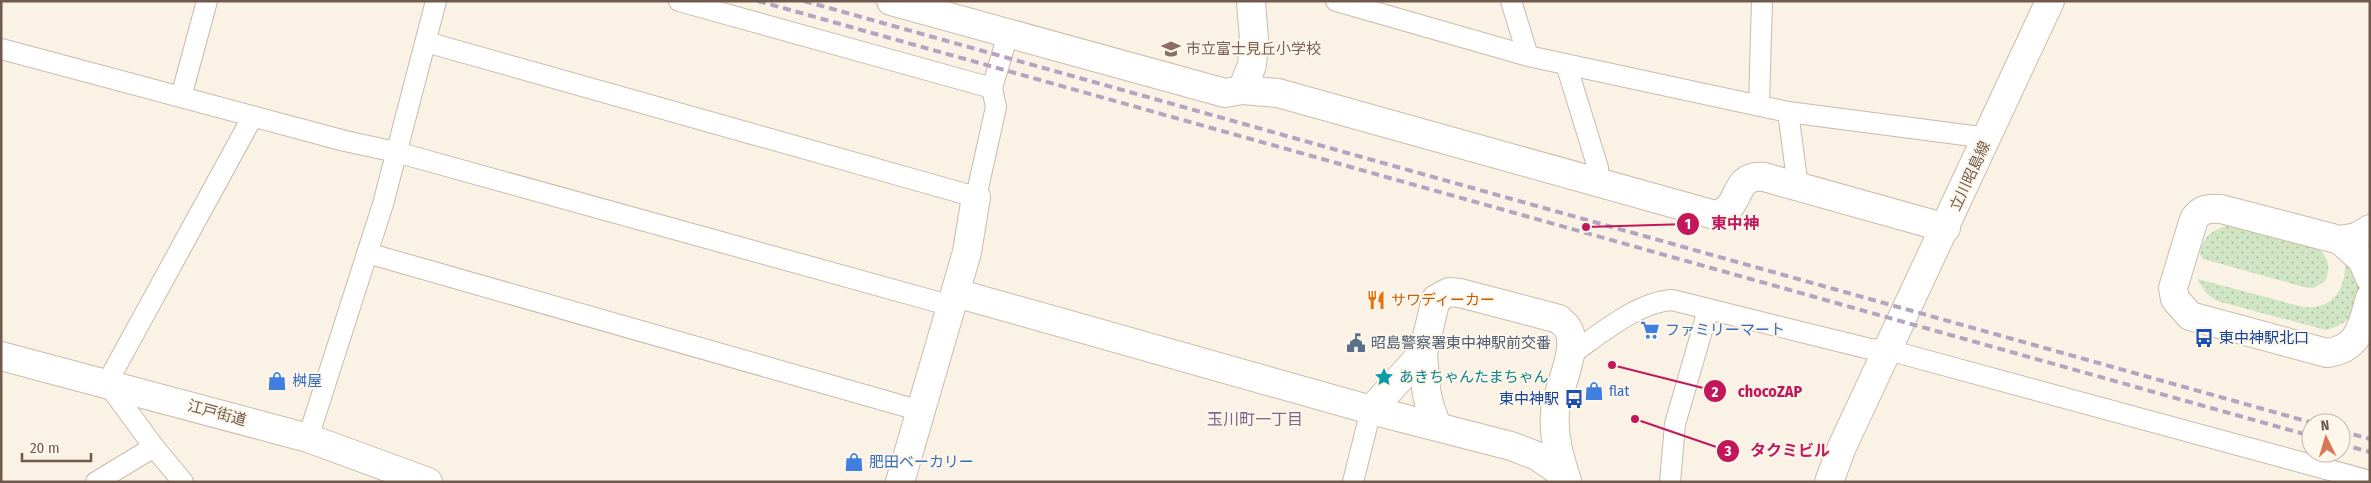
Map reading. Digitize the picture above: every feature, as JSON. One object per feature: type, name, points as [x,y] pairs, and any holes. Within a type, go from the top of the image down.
[{"type":"street","points":[[181,97],[207,1]]},
{"type":"street","points":[[308,438],[367,253],[436,1]]},
{"type":"street","points":[[679,1],[992,88]]},
{"type":"street","points":[[891,1],[1225,93],[1242,90],[1278,93],[1715,215],[1725,213],[1731,207],[1745,180],[1753,176],[1764,177],[1946,228]]},
{"type":"street","points":[[1242,90],[1252,65],[1254,40],[1251,1]]},
{"type":"street","points":[[1336,1],[1528,56],[1788,112],[1988,138]]},
{"type":"street","points":[[1511,1],[1528,56]]},
{"type":"street","points":[[1760,105],[1762,1]]},
{"type":"street","name":"立川昭島線","points":[[1829,482],[2050,1]]},
{"type":"street","points":[[900,482],[967,252],[976,197],[996,107],[992,88],[1008,34]]},
{"type":"street","points":[[426,42],[976,197]]},
{"type":"street","points":[[1,49],[1509,446],[1538,456],[1555,468],[1568,482]]},
{"type":"street","points":[[1566,64],[1598,168],[1598,181]]},
{"type":"street","points":[[1788,112],[1798,188]]},
{"type":"street","points":[[183,482],[107,382],[253,116]]},
{"type":"street","points":[[2370,230],[2357,238],[2340,240],[2221,209],[2209,208],[2199,212],[2194,219],[2173,288],[2175,299],[2190,316],[2327,353],[2338,352],[2354,340],[2359,332],[2370,298]]},
{"type":"street","points":[[2340,240],[2362,260],[2370,278]]},
{"type":"street","points":[[367,253],[921,411]]},
{"type":"street","points":[[1438,427],[1429,408],[1426,394],[1423,353],[1436,299],[1449,292],[1460,293],[1559,320],[1568,327],[1571,339],[1570,355],[1555,411],[1555,429],[1559,456],[1568,482]]},
{"type":"street","points":[[1570,355],[1630,315],[1658,301],[1672,300],[1870,349],[1888,350],[2370,481]]},
{"type":"street","points":[[1670,482],[1675,424],[1708,310]]},
{"type":"street","points":[[1353,482],[1371,410],[1423,353]]},
{"type":"street","name":"江戸街道","points":[[1,356],[107,382],[308,438],[428,482]]},
{"type":"street","points":[[1509,446],[1533,436],[1545,428],[1555,411]]},
{"type":"street","points":[[96,482],[154,446]]},
{"type":"green space","points":[[2231,225],[2316,247],[2328,262],[2325,281],[2314,288],[2304,287],[2203,259],[2200,254],[2206,238],[2219,228]]},
{"type":"green space","points":[[2345,259],[2361,286],[2354,309],[2348,319],[2342,324],[2326,330],[2217,301],[2207,294],[2198,281],[2198,279],[2299,306],[2320,306],[2329,302],[2340,289],[2345,270]]},
{"type":"railway","points":[[758,1],[2301,433]]},
{"type":"railway","points":[[804,1],[2301,420]]},
{"type":"railway","points":[[2351,434],[2370,439]]},
{"type":"railway","points":[[2351,447],[2370,452]]},
{"type":"place","name":"市立富士見丘小学校","points":[[1171,49]]},
{"type":"place","name":"東中神","points":[[1586,227]]},
{"type":"place","name":"サワディーカー","points":[[1376,300]]},
{"type":"place","name":"ファミリーマート","points":[[1650,330]]},
{"type":"place","name":"東中神駅北口","points":[[2204,338]]},
{"type":"place","name":"昭島警察署東中神駅前交番","points":[[1356,343]]},
{"type":"place","name":"chocoZAP","points":[[1612,365]]},
{"type":"place","name":"あきちゃんたまちゃん","points":[[1384,377]]},
{"type":"place","name":"桝屋","points":[[277,381]]},
{"type":"place","name":"flat","points":[[1594,391]]},
{"type":"place","name":"東中神駅","points":[[1574,399]]},
{"type":"place","name":"タクミビル","points":[[1635,419]]},
{"type":"place","name":"肥田ベーカリー","points":[[854,462]]},
{"type":"district","name":"玉川町一丁目","points":[[1255,419]]}]
